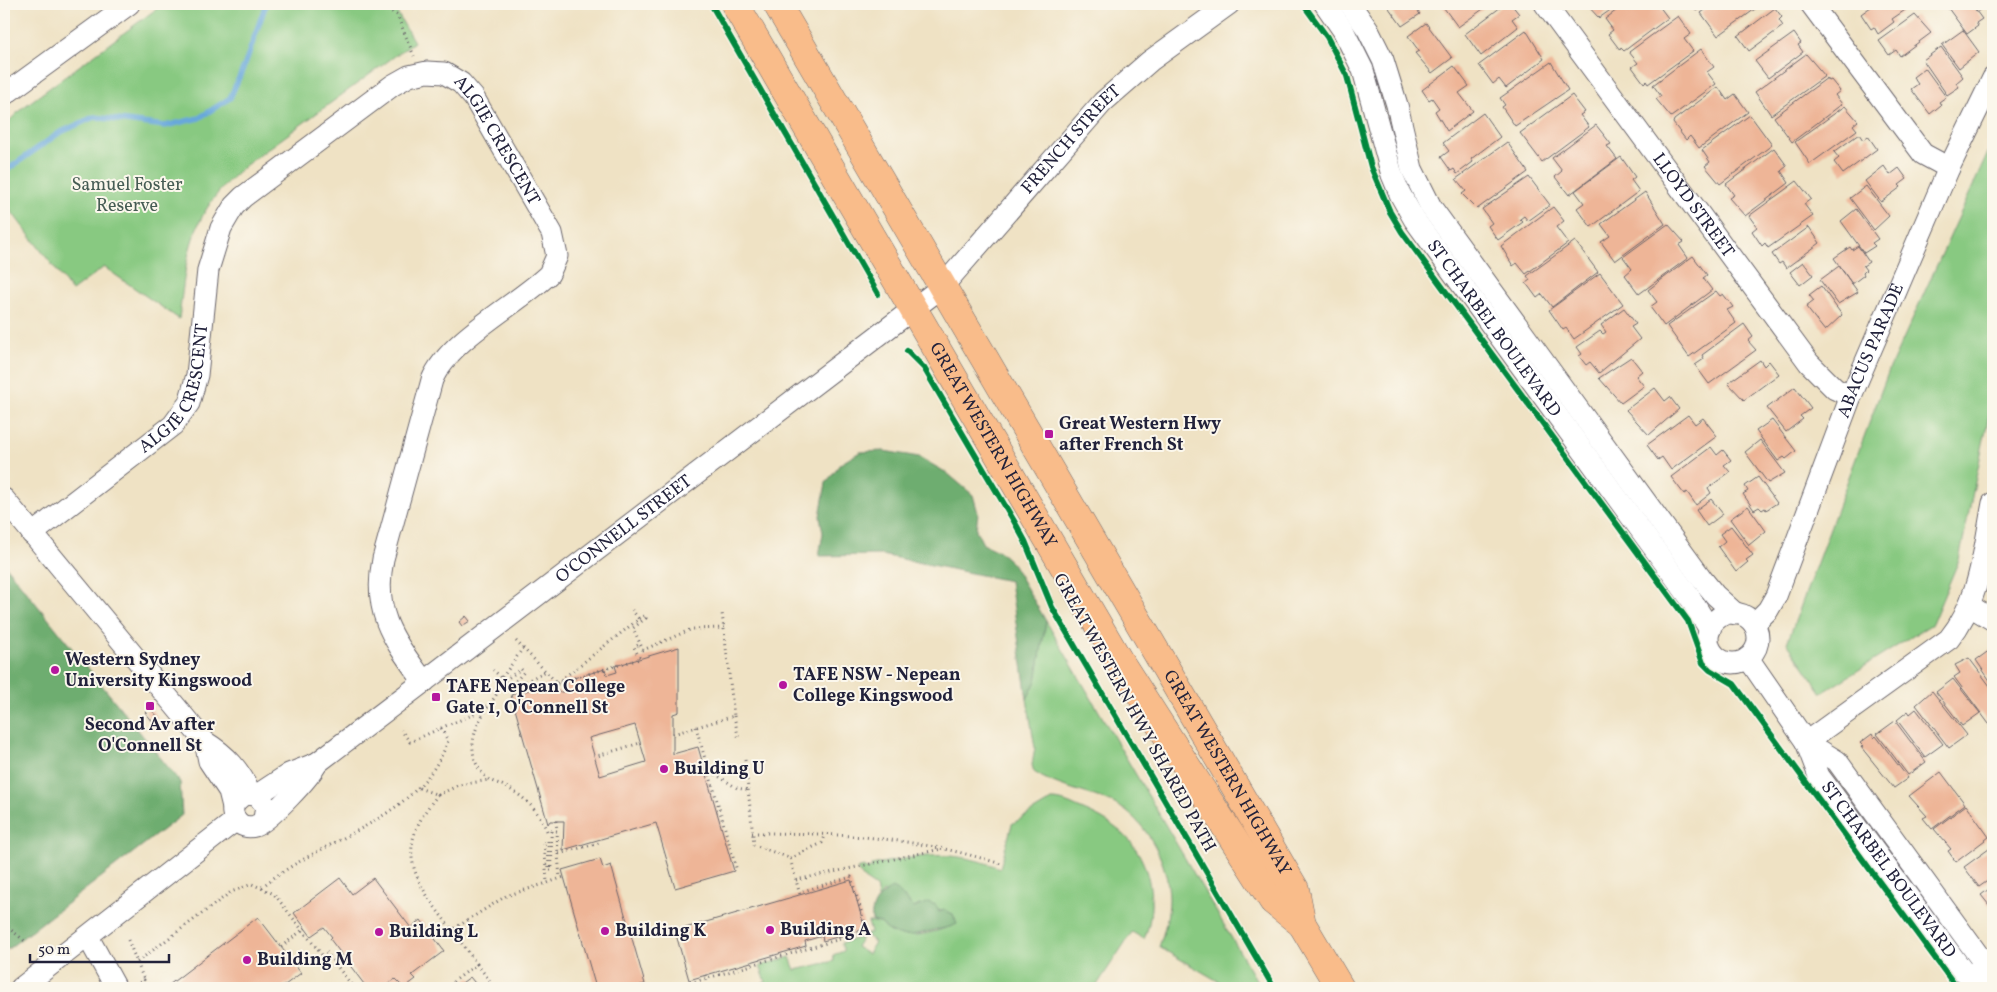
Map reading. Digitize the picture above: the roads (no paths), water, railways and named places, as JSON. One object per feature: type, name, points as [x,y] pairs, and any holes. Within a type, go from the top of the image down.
[{"type":"highway","name":"GREAT WESTERN HIGHWAY","points":[[734,4],[929,297],[1295,888],[1302,924],[1340,988]]},
{"type":"highway","name":"GREAT WESTERN HIGHWAY","points":[[777,4],[1118,659],[1273,901],[1302,924]]},
{"type":"street","points":[[4,95],[129,4]]},
{"type":"street","name":"FRENCH STREET","points":[[929,297],[1104,102],[1150,61],[1229,4]]},
{"type":"street","name":"ST CHARBEL BOULEVARD","points":[[1325,4],[1343,30],[1363,70],[1373,98],[1392,175],[1414,219],[1692,599],[1710,630]]},
{"type":"street","name":"ST CHARBEL BOULEVARD","points":[[1350,4],[1368,30],[1383,60],[1397,105],[1412,169],[1431,207],[1702,578],[1715,595],[1745,619]]},
{"type":"street","name":"LLOYD STREET","points":[[1544,4],[1809,363],[1835,388],[1851,396]]},
{"type":"street","points":[[1812,4],[1914,142],[1929,158],[1949,168]]},
{"type":"street","name":"ALGIE CRESCENT","points":[[32,534],[157,439],[183,413],[196,381],[208,270],[221,228],[234,206],[269,176],[393,85],[419,73],[444,73],[457,80],[469,90],[552,234],[557,256],[549,274],[456,347],[439,366],[432,380],[383,559],[380,581],[382,607],[388,630],[424,682]]},
{"type":"street","name":"ABACUS PARADE","points":[[1745,619],[1768,610],[1776,596],[1851,396],[1949,168],[1993,78]]},
{"type":"street","name":"O'CONNELL STREET","points":[[254,794],[289,774],[317,763],[929,297]]},
{"type":"street","points":[[4,499],[205,742],[222,753],[242,775],[254,794],[266,806],[264,819],[257,825],[249,827],[235,814],[229,791],[209,761],[205,742]]},
{"type":"street","points":[[1806,742],[1950,638],[1961,624],[1970,606],[1993,503]]},
{"type":"street","points":[[1970,606],[1993,620]]},
{"type":"street","points":[[1723,616],[1745,619],[1758,639],[1753,653],[1748,658],[1733,663],[1718,658],[1710,646],[1710,630],[1713,624],[1723,616]]},
{"type":"street","name":"ST CHARBEL BOULEVARD","points":[[1748,658],[1806,742],[1837,761],[1981,959],[1988,985]]},
{"type":"street","name":"O'CONNELL STREET","points":[[264,819],[301,786],[312,773],[317,763]]},
{"type":"street","points":[[21,988],[88,937],[235,814],[238,798],[254,794]]},
{"type":"street","points":[[88,937],[116,988]]},
{"type":"waterway","points":[[4,172],[59,133],[94,117],[165,126],[199,118],[230,98],[245,64],[266,4]]},
{"type":"place","name":"Great Western Hwy after French St","points":[[1049,434]]},
{"type":"place","name":"Western Sydney University Kingswood","points":[[55,670]]},
{"type":"place","name":"TAFE NSW - Nepean College Kingswood","points":[[783,685]]},
{"type":"place","name":"TAFE Nepean College Gate 1, O'Connell St","points":[[436,697]]},
{"type":"place","name":"Second Av after O'Connell St","points":[[150,706]]},
{"type":"place","name":"Building U","points":[[664,769]]},
{"type":"place","name":"Building A","points":[[770,930]]},
{"type":"place","name":"Building K","points":[[605,931]]},
{"type":"place","name":"Building L","points":[[379,932]]},
{"type":"place","name":"Building M","points":[[247,960]]},
{"type":"park label","name":"Samuel Foster Reserve","points":[[127,195]]}]
